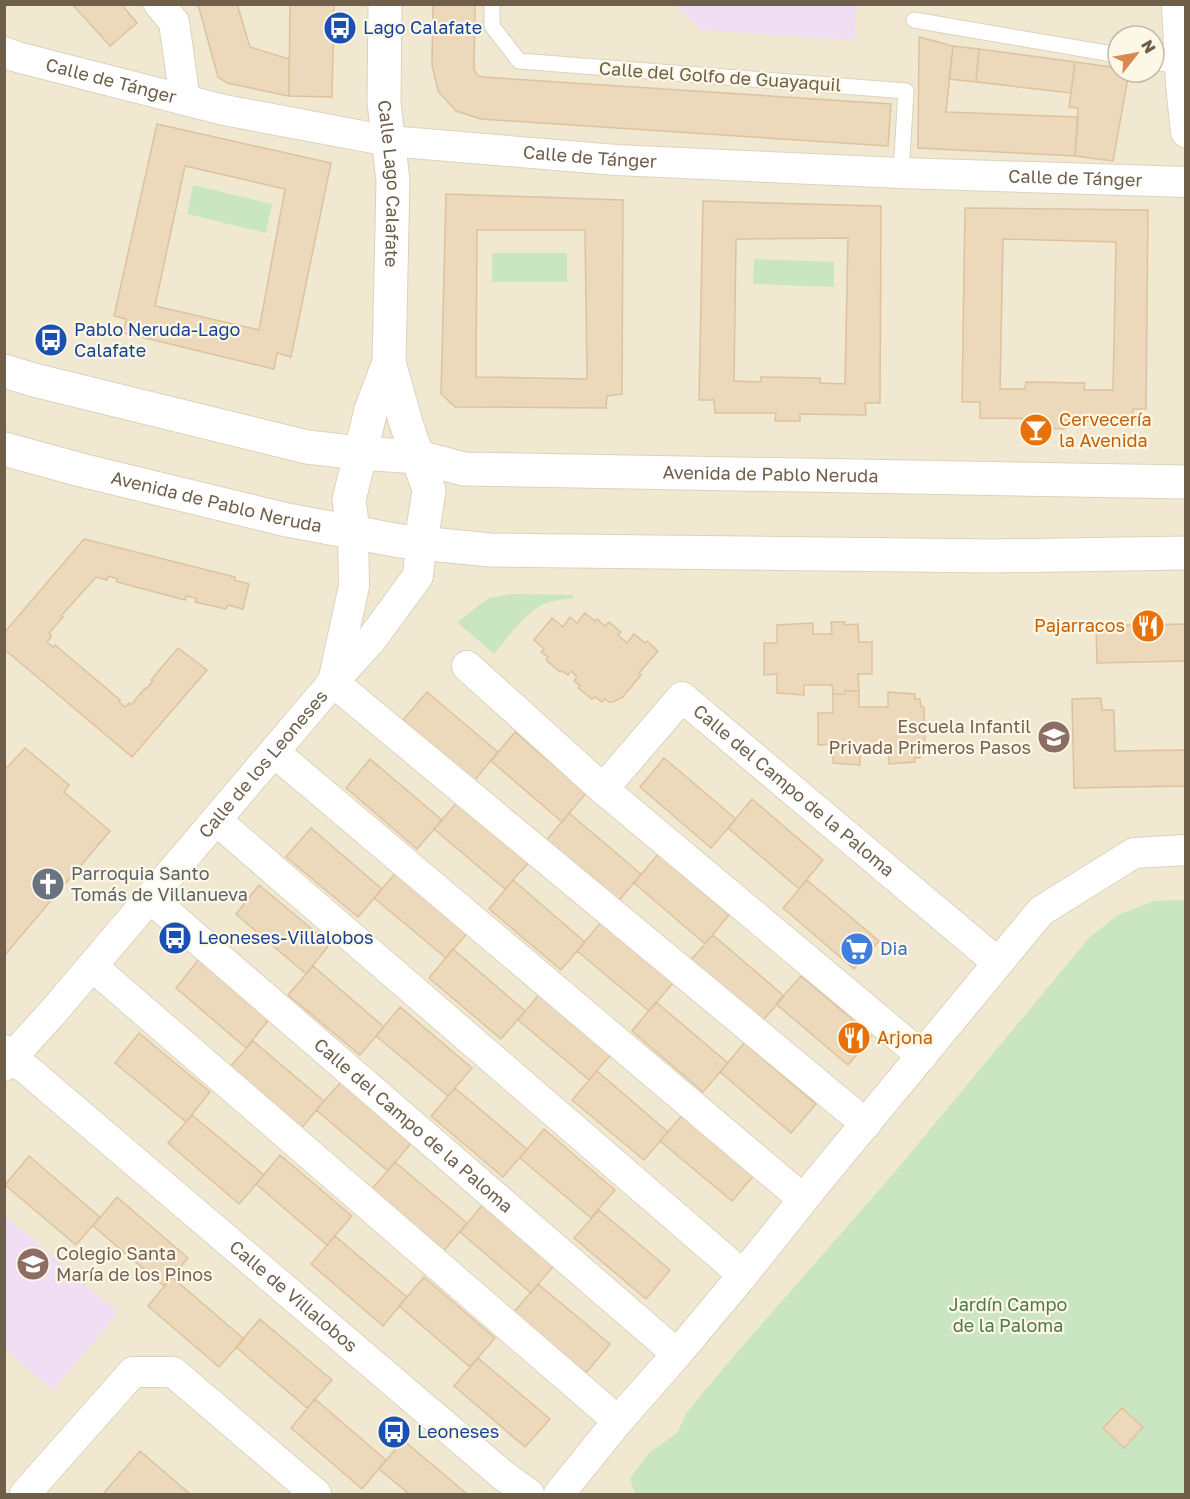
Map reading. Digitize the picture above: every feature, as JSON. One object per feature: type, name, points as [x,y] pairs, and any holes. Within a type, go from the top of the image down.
[{"type":"main road","name":"Calle Lago Calafate","points":[[385,4],[384,102],[393,181],[389,362],[406,423],[429,490],[421,543]]},
{"type":"main road","name":"Calle Lago Calafate","points":[[359,453],[371,410],[389,362]]},
{"type":"main road","name":"Avenida de Pablo Neruda","points":[[4,371],[307,447],[418,457],[464,469],[1185,482]]},
{"type":"main road","name":"Avenida de Pablo Neruda","points":[[4,449],[223,506],[353,531],[349,500],[359,453]]},
{"type":"main road","points":[[353,531],[400,541],[490,550],[993,556],[1185,553]]},
{"type":"street","points":[[159,4],[174,22],[185,100]]},
{"type":"street","points":[[1177,4],[1167,64],[1185,132]]},
{"type":"street","name":"Calle de Tánger","points":[[4,52],[224,110],[389,141],[616,160],[901,173],[1185,182]]},
{"type":"street","name":"Calle de los Leoneses","points":[[333,682],[354,586],[353,531]]},
{"type":"street","name":"Calle de los Leoneses","points":[[7,1057],[92,966],[371,640],[418,576],[421,543]]},
{"type":"street","points":[[467,666],[603,789],[922,1056]]},
{"type":"street","points":[[333,682],[866,1124]]},
{"type":"street","name":"Calle del Campo de la Paloma","points":[[603,789],[682,697],[997,962]]},
{"type":"street","points":[[274,752],[803,1198]]},
{"type":"street","points":[[216,820],[743,1275]]},
{"type":"street","points":[[559,1494],[743,1275],[803,1198],[1041,911],[1134,853],[1185,850]]},
{"type":"street","name":"Calle del Campo de la Paloma","points":[[150,898],[677,1354]]},
{"type":"street","points":[[92,966],[618,1421]]},
{"type":"street","name":"Calle de Villalobos","points":[[7,1057],[504,1476],[529,1494]]},
{"type":"street","points":[[25,1494],[133,1372],[173,1372],[316,1494]]},
{"type":"lane","name":"Calle del Golfo de Guayaquil","points":[[492,4],[492,26],[519,61],[906,91],[901,173]]},
{"type":"lane","points":[[914,20],[1106,54]]},
{"type":"shaded area","points":[[5,5],[1185,5],[1185,1494],[5,1494]]},
{"type":"shaded area","points":[[675,5],[857,5],[854,40],[701,30]]},
{"type":"shaded area","name":"Colegio Santa María de los Pinos","points":[[5,1216],[118,1313],[53,1390],[5,1349]]},
{"type":"green space","points":[[193,185],[272,204],[266,233],[187,214]]},
{"type":"green space","points":[[492,253],[567,253],[567,282],[492,282]]},
{"type":"green space","points":[[754,259],[834,262],[834,287],[753,284]]},
{"type":"green space","points":[[511,594],[573,595],[573,598],[549,602],[533,611],[518,624],[494,654],[457,622],[489,598]]},
{"type":"green space","name":"Jardín Campo de la Paloma","points":[[1185,900],[1185,1494],[635,1494],[630,1478],[649,1453],[677,1433],[687,1412],[894,1173],[1089,938],[1118,915],[1154,901]]},
{"type":"building","points":[[72,4],[121,4],[137,23],[110,46]]},
{"type":"building","points":[[196,4],[237,4],[250,47],[289,59],[289,96],[227,83],[218,77]]},
{"type":"building","points":[[290,4],[334,4],[332,97],[289,96]]},
{"type":"building","points":[[433,4],[475,4],[474,69],[477,75],[482,77],[891,104],[888,146],[481,119],[456,111],[438,91],[432,65]]},
{"type":"building","points":[[919,37],[953,46],[946,112],[1078,117],[1075,156],[918,148]]},
{"type":"building","points":[[953,46],[979,49],[976,82],[949,79]]},
{"type":"building","points":[[979,49],[1075,62],[1071,93],[976,82]]},
{"type":"building","points":[[1075,62],[1106,66],[1106,84],[1127,84],[1113,161],[1075,156],[1078,108],[1069,107]]},
{"type":"building","points":[[157,124],[331,163],[291,357],[277,353],[274,369],[124,333],[126,319],[114,316]],"holes":[[[185,166],[285,189],[259,330],[155,306]]]},
{"type":"building","points":[[446,194],[623,200],[622,394],[607,396],[606,408],[455,407],[441,394]],"holes":[[[477,230],[585,230],[587,379],[476,377]]]},
{"type":"building","points":[[703,201],[881,206],[880,403],[865,403],[866,415],[800,414],[800,421],[775,421],[776,413],[715,413],[714,400],[699,400]],"holes":[[[848,238],[845,384],[820,383],[820,378],[761,377],[761,382],[734,381],[736,239]]]},
{"type":"building","points":[[965,208],[1148,210],[1146,409],[1133,409],[1133,421],[1065,420],[1065,429],[1041,428],[1041,419],[980,418],[980,402],[962,402]],"holes":[[[1003,239],[1116,242],[1113,390],[1084,390],[1085,383],[1026,382],[1025,389],[1000,389]]]},
{"type":"building","points":[[84,539],[235,577],[234,580],[249,584],[243,609],[228,605],[226,609],[195,602],[196,598],[186,596],[185,600],[117,582],[117,579],[108,576],[107,580],[96,577],[61,616],[63,617],[50,632],[51,637],[47,642],[53,647],[55,645],[120,700],[119,702],[125,707],[129,703],[131,705],[146,689],[178,648],[207,670],[132,757],[4,649],[4,633]]},
{"type":"building","points":[[585,613],[605,626],[609,622],[621,632],[618,635],[627,643],[634,634],[645,643],[647,641],[658,651],[623,697],[613,702],[605,699],[602,702],[595,697],[592,699],[578,688],[580,686],[574,681],[577,677],[571,671],[568,675],[560,672],[546,660],[548,657],[541,652],[544,649],[534,640],[552,618],[563,627],[570,617],[577,623]]},
{"type":"building","points":[[831,622],[845,622],[844,625],[858,624],[859,642],[872,642],[872,674],[858,674],[859,691],[845,691],[845,694],[833,694],[832,685],[804,685],[804,695],[777,693],[777,674],[764,675],[764,643],[777,643],[777,625],[813,623],[813,634],[832,634]]},
{"type":"building","points":[[1186,624],[1186,661],[1097,663],[1096,626]]},
{"type":"building","points":[[845,691],[859,691],[859,707],[888,707],[888,692],[915,694],[915,699],[920,699],[921,707],[924,707],[925,750],[920,750],[920,758],[914,758],[915,762],[889,764],[888,752],[860,752],[860,765],[833,763],[833,744],[818,745],[818,713],[833,713],[833,694],[845,694]]},
{"type":"building","points":[[427,692],[498,752],[474,781],[403,720]]},
{"type":"building","points":[[1101,698],[1102,710],[1114,710],[1115,751],[1186,750],[1186,786],[1074,788],[1072,699]]},
{"type":"building","points":[[515,732],[586,793],[562,822],[491,761]]},
{"type":"building","points":[[25,748],[69,785],[64,792],[110,831],[4,956],[4,771]]},
{"type":"building","points":[[664,758],[736,819],[711,848],[640,787]]},
{"type":"building","points":[[370,759],[442,820],[417,849],[346,788]]},
{"type":"building","points":[[752,799],[823,860],[799,889],[728,828]]},
{"type":"building","points":[[459,800],[530,861],[505,889],[434,829]]},
{"type":"building","points":[[569,813],[641,874],[617,903],[545,842]]},
{"type":"building","points":[[311,828],[382,889],[358,917],[286,857]]},
{"type":"building","points":[[658,854],[729,915],[705,944],[634,883]]},
{"type":"building","points":[[399,869],[470,930],[446,958],[374,898]]},
{"type":"building","points":[[513,880],[585,942],[561,970],[489,909]]},
{"type":"building","points":[[807,880],[879,941],[854,969],[783,908]]},
{"type":"building","points":[[259,885],[330,944],[306,974],[236,914]]},
{"type":"building","points":[[601,922],[673,983],[649,1011],[577,951]]},
{"type":"building","points":[[713,935],[784,996],[760,1024],[688,963]]},
{"type":"building","points":[[453,949],[525,1011],[501,1039],[429,978]]},
{"type":"building","points":[[199,959],[270,1018],[246,1048],[176,988]]},
{"type":"building","points":[[313,966],[384,1027],[360,1055],[288,995]]},
{"type":"building","points":[[801,976],[872,1036],[848,1065],[776,1004]]},
{"type":"building","points":[[542,991],[613,1052],[589,1080],[518,1020]]},
{"type":"building","points":[[656,1002],[728,1063],[703,1092],[632,1031]]},
{"type":"building","points":[[400,1007],[472,1068],[448,1096],[376,1036]]},
{"type":"building","points":[[139,1033],[210,1092],[186,1122],[115,1063]]},
{"type":"building","points":[[253,1041],[324,1101],[300,1130],[228,1069]]},
{"type":"building","points":[[744,1043],[816,1104],[791,1133],[720,1072]]},
{"type":"building","points":[[597,1071],[668,1132],[644,1160],[572,1100]]},
{"type":"building","points":[[341,1082],[412,1142],[388,1171],[316,1110]]},
{"type":"building","points":[[455,1088],[527,1149],[503,1177],[431,1116]]},
{"type":"building","points":[[685,1112],[756,1173],[732,1201],[660,1141]]},
{"type":"building","points":[[192,1115],[264,1175],[239,1204],[168,1143]]},
{"type":"building","points":[[544,1129],[615,1190],[591,1218],[520,1158]]},
{"type":"building","points":[[280,1155],[352,1216],[327,1245],[256,1184]]},
{"type":"building","points":[[29,1156],[100,1217],[76,1245],[5,1185]]},
{"type":"building","points":[[395,1162],[467,1223],[443,1252],[371,1190]]},
{"type":"building","points":[[117,1197],[188,1258],[164,1286],[93,1226]]},
{"type":"building","points":[[484,1203],[555,1264],[531,1293],[460,1232]]},
{"type":"building","points":[[599,1210],[670,1270],[646,1299],[574,1238]]},
{"type":"building","points":[[335,1236],[407,1297],[383,1326],[311,1264]]},
{"type":"building","points":[[172,1277],[244,1339],[219,1367],[148,1306]]},
{"type":"building","points":[[424,1277],[495,1338],[470,1367],[399,1306]]},
{"type":"building","points":[[538,1284],[610,1344],[586,1373],[514,1312]]},
{"type":"building","points":[[260,1319],[332,1380],[307,1408],[236,1347]]},
{"type":"building","points":[[478,1358],[550,1419],[525,1447],[454,1386]]},
{"type":"building","points":[[315,1399],[386,1460],[362,1489],[291,1428]]},
{"type":"building","points":[[1122,1408],[1143,1427],[1124,1448],[1103,1428]]},
{"type":"building","points":[[403,1440],[467,1494],[409,1494],[379,1469]]},
{"type":"building","points":[[140,1451],[190,1494],[103,1494]]},
{"type":"place","name":"Lago Calafate","points":[[340,28]]},
{"type":"place","name":"Pablo Neruda-Lago Calafate","points":[[51,340]]},
{"type":"place","name":"Cervecería la Avenida","points":[[1036,430]]},
{"type":"place","name":"Pajarracos","points":[[1148,626]]},
{"type":"place","name":"Escuela Infantil Privada Primeros Pasos","points":[[1054,737]]},
{"type":"place","name":"Parroquia Santo Tomás de Villanueva","points":[[48,884]]},
{"type":"place","name":"Leoneses-Villalobos","points":[[175,938]]},
{"type":"place","name":"Dia","points":[[857,949]]},
{"type":"place","name":"Arjona","points":[[854,1038]]},
{"type":"place","name":"Colegio Santa María de los Pinos","points":[[33,1264]]},
{"type":"place","name":"Leoneses","points":[[394,1432]]}]
